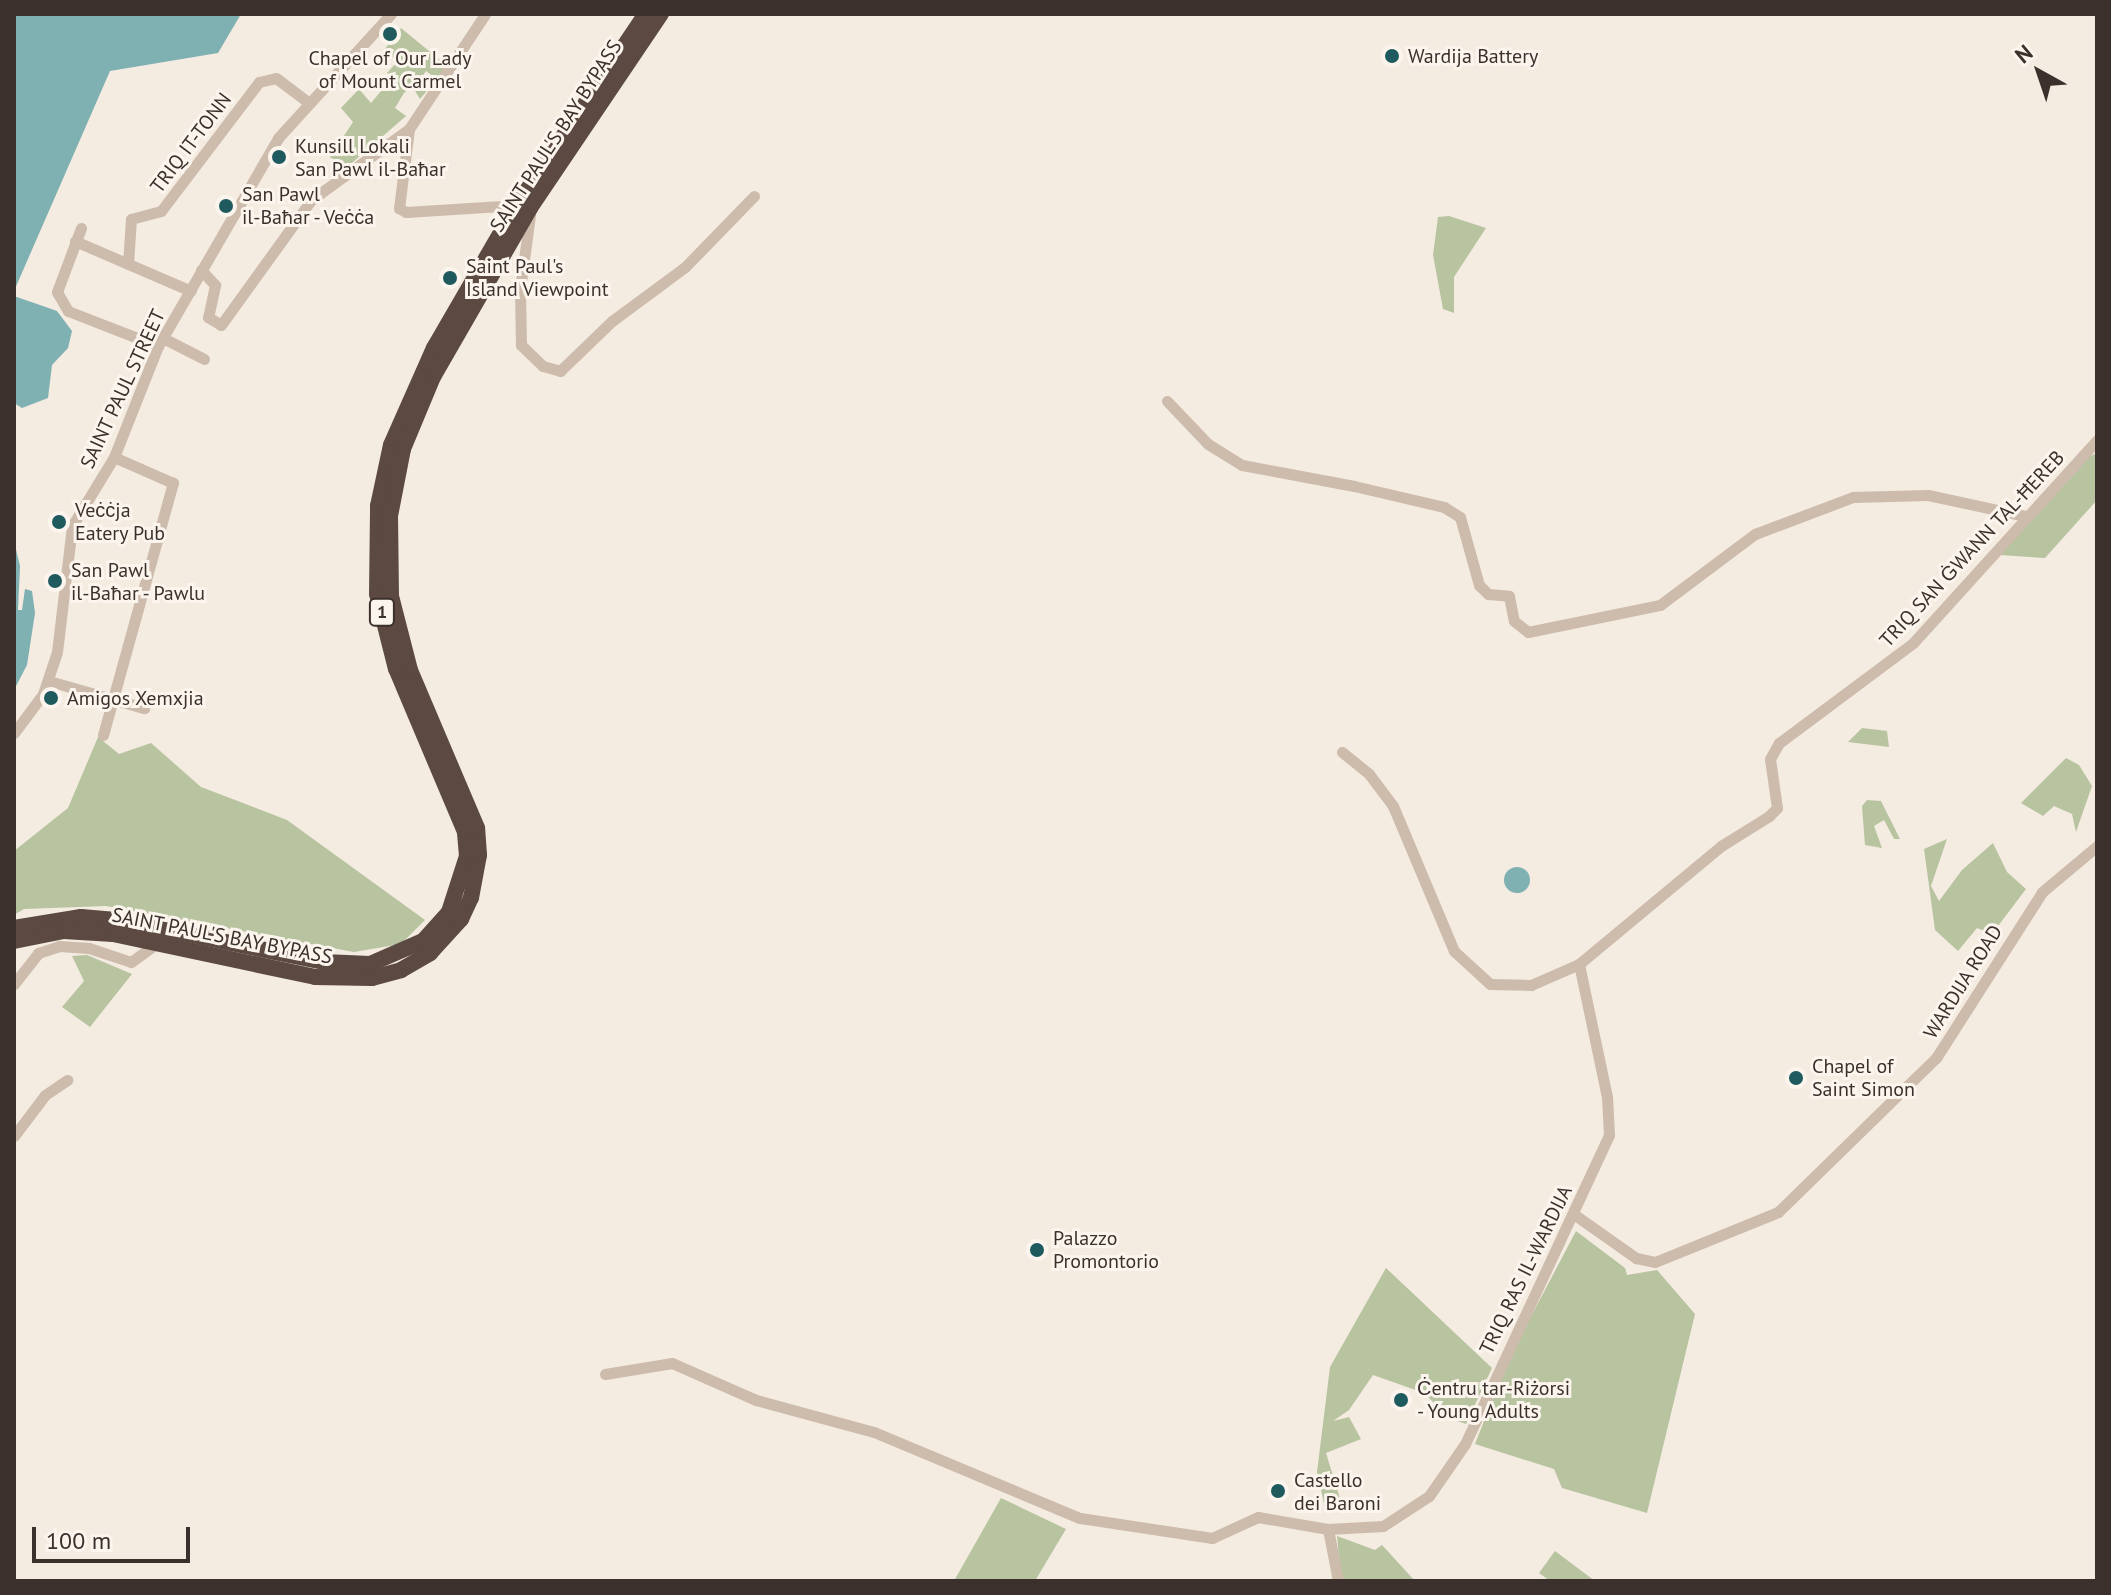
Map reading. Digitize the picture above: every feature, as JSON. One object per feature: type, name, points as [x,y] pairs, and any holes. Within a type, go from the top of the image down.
[{"type":"highway","name":"SAINT PAUL'S BAY BYPASS","points":[[14,928],[81,917],[119,920],[324,962],[370,964],[423,941],[449,912],[467,856],[465,832],[396,669],[377,594],[378,506],[405,403],[646,14]]},
{"type":"highway","name":"SAINT PAUL'S BAY BYPASS","points":[[14,941],[64,931],[132,937],[315,977],[372,978],[401,970],[430,953],[461,919],[471,898],[479,855],[477,828],[410,670],[391,596],[390,516],[403,449],[433,377],[524,207],[661,14]]},
{"type":"street","name":"SAINT PAUL STREET","points":[[14,733],[34,710],[49,681],[57,652],[67,542],[114,457],[161,342],[278,138],[391,14]]},
{"type":"street","points":[[201,270],[215,285],[208,317],[221,325],[311,200],[409,129],[485,14]]},
{"type":"street","name":"TRIQ IT-TONN","points":[[128,264],[131,219],[161,211],[259,82],[276,78],[309,103]]},
{"type":"street","points":[[409,129],[399,208],[406,212],[524,207],[521,345],[543,366],[560,371],[612,321],[685,267],[754,196]]},
{"type":"street","points":[[81,228],[57,292],[68,311],[204,359]]},
{"type":"street","points":[[75,241],[191,291]]},
{"type":"street","points":[[1167,401],[1208,444],[1242,465],[1369,489],[1444,507],[1460,517],[1479,585],[1488,594],[1509,596],[1514,621],[1528,632],[1660,605],[1755,534],[1853,497],[1928,495],[2025,516]]},
{"type":"street","name":"TRIQ SAN ĠWANN TAL-ĦEREB","points":[[1579,964],[1721,846],[1777,808],[1770,759],[1779,743],[1913,643],[2097,440]]},
{"type":"street","points":[[103,735],[173,483],[114,457]]},
{"type":"street","points":[[49,681],[144,708]]},
{"type":"street","points":[[1342,752],[1369,774],[1393,806],[1454,951],[1464,961],[1490,984],[1531,985],[1579,964]]},
{"type":"street","name":"WARDIJA ROAD","points":[[1575,1215],[1636,1258],[1655,1262],[1778,1212],[1936,1058],[2042,892],[2097,846]]},
{"type":"street","points":[[14,984],[38,953],[59,946],[89,948],[115,960],[131,962],[160,942],[119,920]]},
{"type":"street","points":[[115,960],[135,952],[138,943],[132,937]]},
{"type":"street","name":"TRIQ RAS IL-WARDIJA","points":[[605,1374],[672,1363],[756,1400],[874,1432],[1019,1497],[1080,1518],[1212,1538],[1258,1517],[1328,1529],[1383,1526],[1410,1512],[1436,1489],[1465,1444],[1575,1215],[1609,1135],[1607,1097],[1579,964]]},
{"type":"street","points":[[14,1136],[45,1095],[67,1080]]},
{"type":"street","points":[[1328,1529],[1338,1581]]},
{"type":"green space","points":[[401,28],[446,65],[437,79],[426,71],[422,77],[432,85],[420,99],[412,86],[404,93],[395,108],[406,116],[346,168],[330,157],[353,122],[341,108],[359,89],[371,103],[392,78],[387,73],[397,62],[384,50]]},
{"type":"green space","points":[[1449,216],[1486,228],[1454,277],[1454,313],[1443,309],[1433,255],[1438,217]]},
{"type":"green space","points":[[2097,453],[2097,500],[2045,558],[2000,555],[2086,458]]},
{"type":"green space","points":[[1862,728],[1887,731],[1889,747],[1848,742]]},
{"type":"green space","points":[[98,737],[119,754],[151,743],[201,787],[287,820],[425,920],[401,944],[354,952],[106,906],[24,909],[14,915],[14,851],[68,808]]},
{"type":"green space","points":[[2066,758],[2079,765],[2092,786],[2076,832],[2072,814],[2054,806],[2043,816],[2021,803]]},
{"type":"green space","points":[[1867,800],[1881,801],[1900,839],[1894,839],[1884,820],[1874,826],[1882,848],[1865,845],[1862,806]]},
{"type":"green space","points":[[1947,839],[1931,886],[1939,901],[1962,870],[1993,843],[2007,872],[2026,889],[1992,934],[1977,928],[1958,951],[1935,930],[1924,849]]},
{"type":"green space","points":[[87,955],[132,974],[90,1027],[62,1007],[84,981],[72,956]]},
{"type":"green space","points":[[1576,1231],[1625,1268],[1627,1275],[1657,1270],[1695,1314],[1647,1513],[1562,1488],[1554,1469],[1475,1444],[1508,1360]]},
{"type":"green space","points":[[1386,1268],[1492,1368],[1466,1424],[1449,1418],[1424,1393],[1373,1375],[1349,1410],[1333,1421],[1349,1417],[1361,1439],[1326,1453],[1342,1505],[1326,1512],[1317,1472],[1330,1367]]},
{"type":"green space","points":[[1001,1498],[1066,1529],[1035,1581],[954,1581]]},
{"type":"green space","points":[[1337,1536],[1375,1550],[1382,1545],[1415,1581],[1341,1581]]},
{"type":"green space","points":[[1555,1551],[1595,1581],[1550,1581],[1539,1573]]},
{"type":"water","points":[[14,14],[241,14],[218,53],[110,71],[14,291]]},
{"type":"water","points":[[14,296],[57,311],[72,331],[68,348],[52,365],[48,398],[22,408],[14,403]]},
{"type":"water","points":[[14,541],[20,566],[18,610],[22,610],[25,589],[32,591],[35,613],[27,665],[14,690]]},
{"type":"water","points":[[1517,867],[1526,871],[1530,880],[1526,889],[1517,893],[1508,889],[1504,880],[1508,871]]},
{"type":"place","name":"Chapel of Our Lady of Mount Carmel","points":[[390,34]]},
{"type":"place","name":"Wardija Battery","points":[[1392,56]]},
{"type":"place","name":"Kunsill Lokali San Pawl il-Baħar","points":[[279,157]]},
{"type":"place","name":"San Pawl il-Baħar - Veċċa","points":[[226,206]]},
{"type":"place","name":"Saint Paul's Island Viewpoint","points":[[450,278]]},
{"type":"place","name":"Veċċja Eatery Pub","points":[[59,522]]},
{"type":"place","name":"San Pawl il-Baħar - Pawlu","points":[[55,581]]},
{"type":"place","name":"Amigos Xemxjia","points":[[51,698]]},
{"type":"place","name":"Chapel of Saint Simon","points":[[1796,1078]]},
{"type":"place","name":"Palazzo Promontorio","points":[[1037,1250]]},
{"type":"place","name":"Ċentru tar-Riżorsi - Young Adults","points":[[1401,1400]]},
{"type":"place","name":"Castello dei Baroni","points":[[1278,1491]]}]
